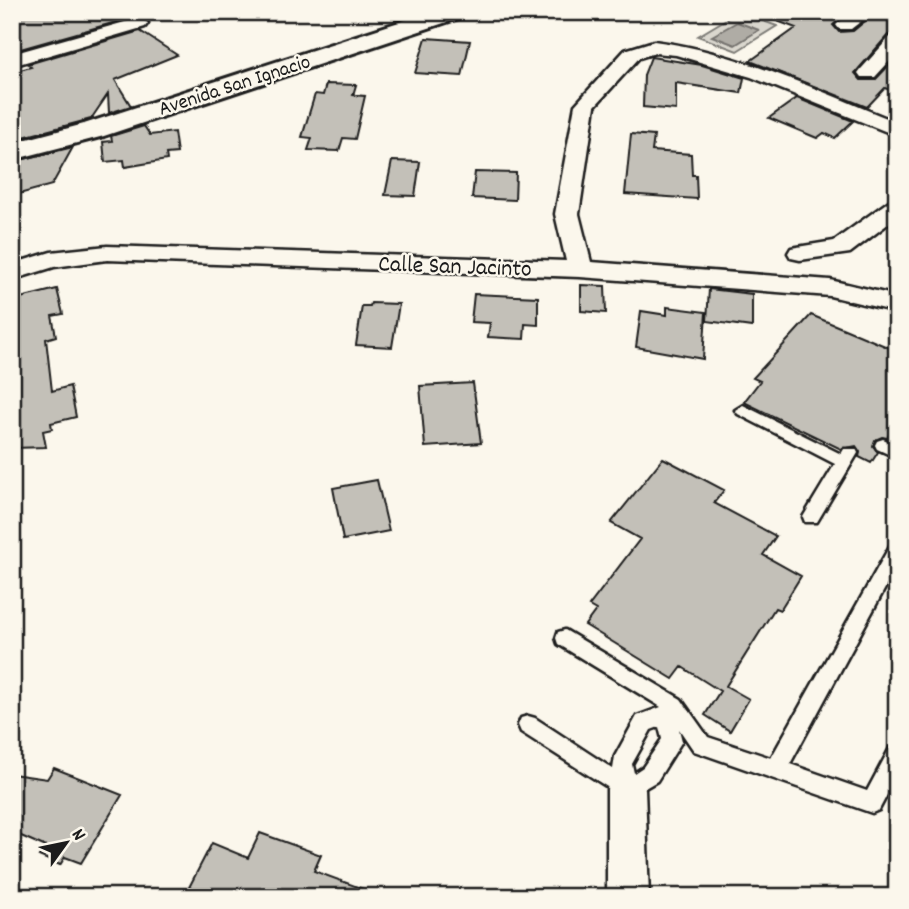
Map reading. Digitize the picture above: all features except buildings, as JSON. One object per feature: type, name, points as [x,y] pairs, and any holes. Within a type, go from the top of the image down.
[{"type":"street","name":"Avenida San Ignacio","points":[[12,152],[94,130],[454,12]]},
{"type":"street","points":[[845,25],[864,12]]},
{"type":"street","points":[[12,60],[139,23]]},
{"type":"street","points":[[868,73],[897,41]]},
{"type":"street","points":[[580,269],[567,214],[585,105],[632,54],[654,47],[678,50],[758,73],[897,130]]},
{"type":"street","points":[[800,253],[841,248],[897,206]]},
{"type":"street","name":"Calle San Jacinto","points":[[12,272],[51,260],[107,253],[580,269],[830,288],[897,304]]},
{"type":"street","points":[[626,789],[628,897]]},
{"type":"lane","points":[[743,410],[847,458],[811,517]]},
{"type":"lane","points":[[776,769],[897,549]]},
{"type":"lane","points":[[565,638],[670,711],[701,744],[872,803],[897,755]]},
{"type":"lane","points":[[626,789],[650,774],[672,741],[670,711]]},
{"type":"lane","points":[[626,789],[622,763],[644,723],[670,711]]},
{"type":"lane","points":[[528,725],[626,789]]},
{"type":"shaded area","points":[[738,12],[777,26],[737,51],[698,36]]},
{"type":"shaded area","points":[[737,22],[759,30],[735,45],[712,36]]}]
